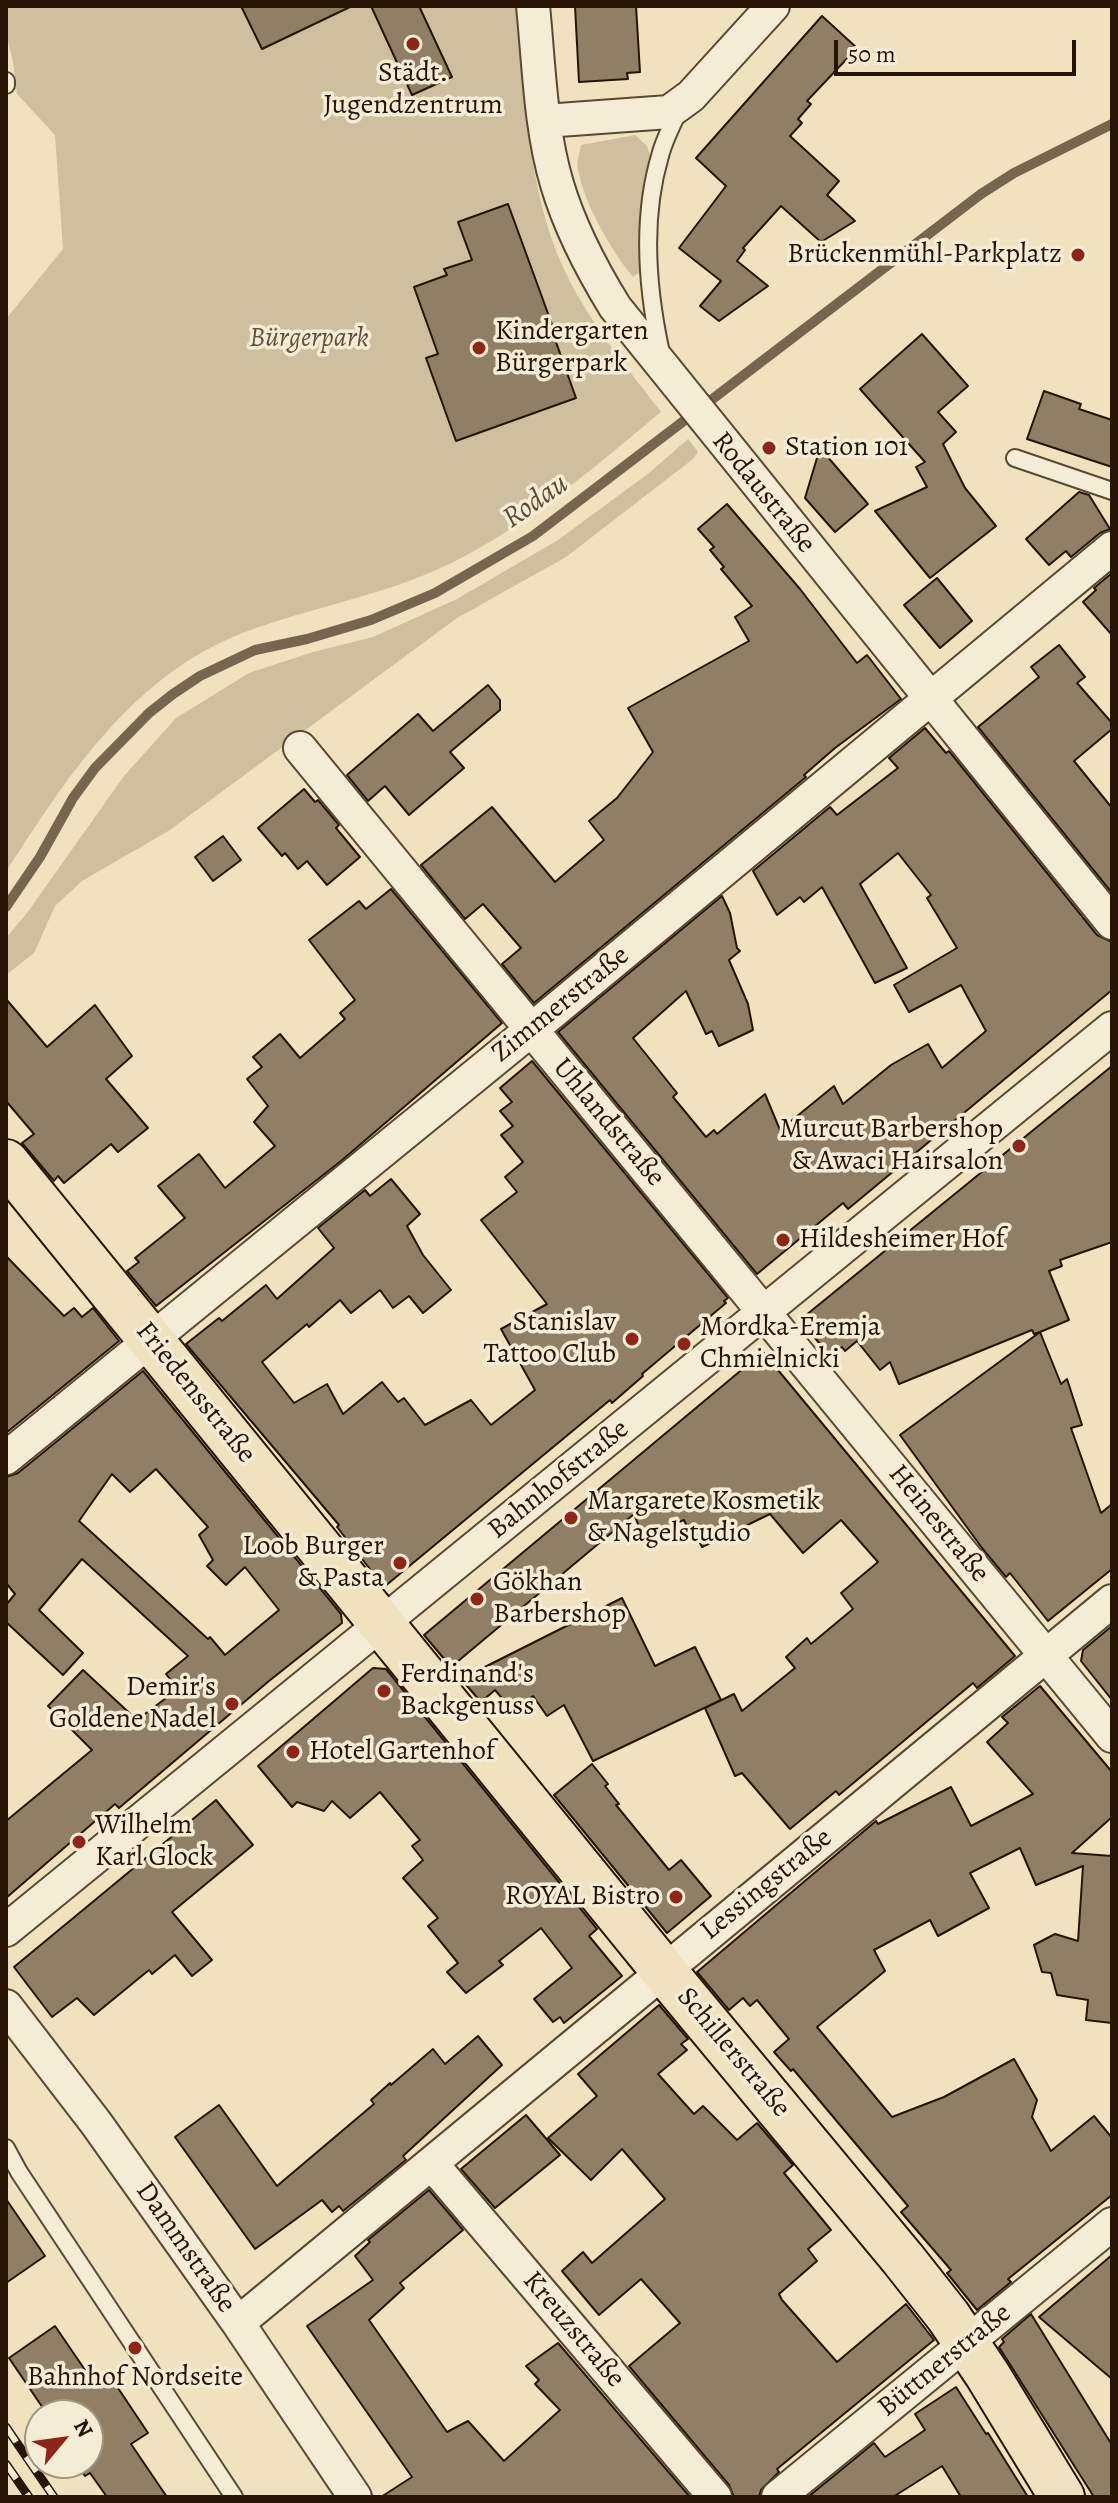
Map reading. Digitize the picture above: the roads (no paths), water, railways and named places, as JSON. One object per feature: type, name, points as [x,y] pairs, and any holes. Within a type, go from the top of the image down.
[{"type":"main road","name":"Friedensstraße","points":[[6,1162],[382,1624]]},
{"type":"main road","name":"Schillerstraße","points":[[382,1624],[884,2236],[966,2343],[1062,2497]]},
{"type":"street","name":"Rodaustraße","points":[[533,6],[545,121],[556,183],[582,248],[615,307],[1112,923]]},
{"type":"street","points":[[545,121],[669,112],[681,105],[773,6]]},
{"type":"street","name":"Zimmerstraße","points":[[6,1458],[531,1030],[1112,548]]},
{"type":"street","name":"Uhlandstraße","points":[[300,748],[764,1312]]},
{"type":"street","name":"Bahnhofstraße","points":[[6,1930],[1112,1028]]},
{"type":"street","name":"Heinestraße","points":[[764,1312],[1112,1736]]},
{"type":"street","name":"Lessingstraße","points":[[238,2323],[1112,1601]]},
{"type":"street","name":"Dammstraße","points":[[6,2006],[96,2123],[238,2323],[355,2497]]},
{"type":"street","name":"Kreuzstraße","points":[[432,2164],[715,2497]]},
{"type":"street","name":"Büttnerstraße","points":[[778,2497],[1112,2224]]},
{"type":"lane","points":[[665,371],[650,290],[650,209],[661,152],[681,105]]},
{"type":"lane","points":[[1015,458],[1112,491]]},
{"type":"lane","points":[[6,2148],[234,2497]]},
{"type":"waterway","name":"Rodau","points":[[6,907],[95,768],[149,713],[173,694],[200,676],[255,650],[371,620],[435,593],[533,536],[981,194],[1014,173],[1112,124]]},
{"type":"railway","points":[[6,2427],[54,2497]]},
{"type":"railway","points":[[6,2464],[29,2497]]},
{"type":"place","name":"Städt. Jugendzentrum","points":[[413,44]]},
{"type":"place","name":"Brückenmühl-Parkplatz","points":[[1078,255]]},
{"type":"place","name":"Kindergarten Bürgerpark","points":[[479,348]]},
{"type":"place","name":"Station 101","points":[[769,448]]},
{"type":"place","name":"Murcut Barbershop & Awaci Hairsalon","points":[[1019,1146]]},
{"type":"place","name":"Hildesheimer Hof","points":[[783,1240]]},
{"type":"place","name":"Stanislav Tattoo Club","points":[[632,1339]]},
{"type":"place","name":"Mordka-Eremja Chmielnicki","points":[[684,1344]]},
{"type":"place","name":"Margarete Kosmetik & Nagelstudio","points":[[571,1518]]},
{"type":"place","name":"Loob Burger & Pasta","points":[[400,1563]]},
{"type":"place","name":"Gökhan Barbershop","points":[[477,1599]]},
{"type":"place","name":"Ferdinand's Backgenuss","points":[[384,1691]]},
{"type":"place","name":"Demir's Goldene Nadel","points":[[232,1704]]},
{"type":"place","name":"Hotel Gartenhof","points":[[293,1752]]},
{"type":"place","name":"Wilhelm Karl Glock","points":[[79,1842]]},
{"type":"place","name":"ROYAL Bistro","points":[[676,1897]]},
{"type":"place","name":"Bahnhof Nordseite","points":[[135,2348]]},
{"type":"park label","name":"Bürgerpark","points":[[309,339]]}]
